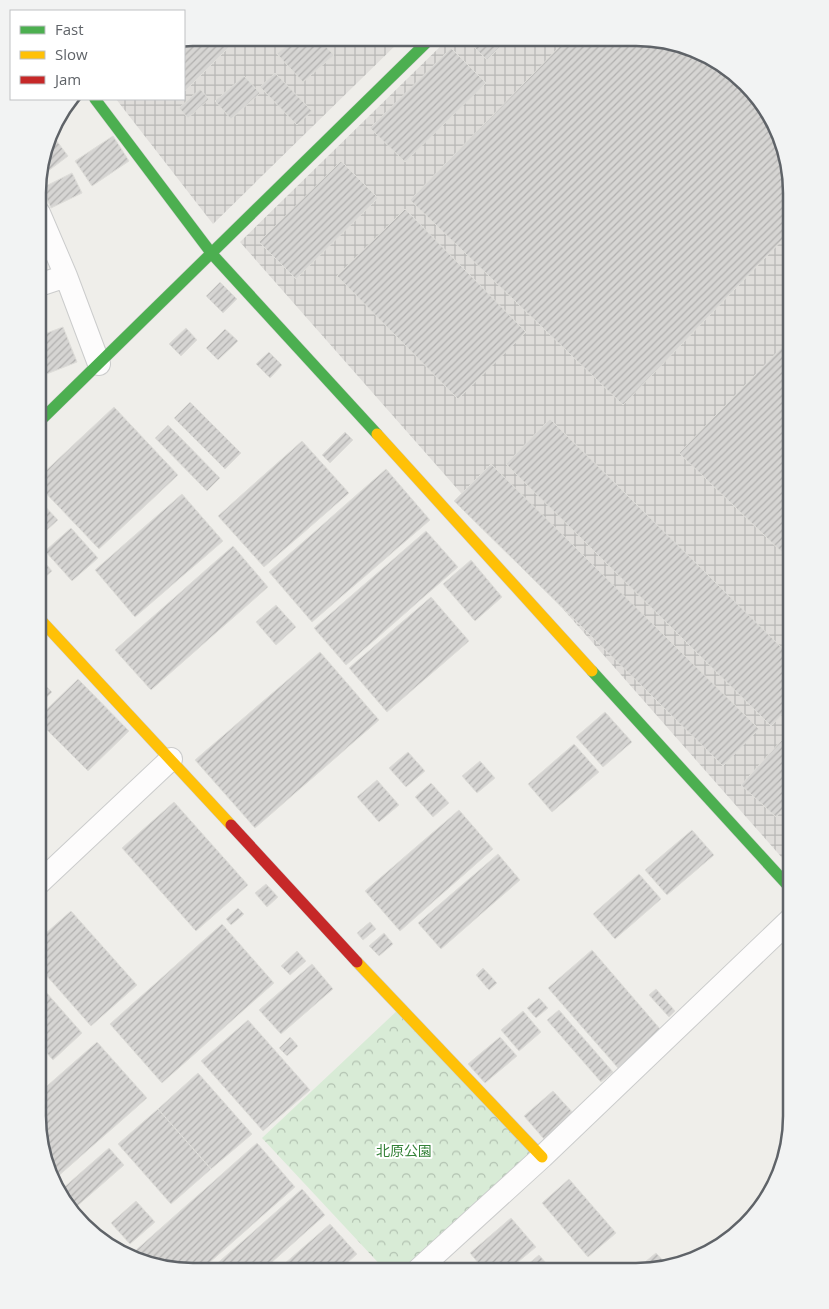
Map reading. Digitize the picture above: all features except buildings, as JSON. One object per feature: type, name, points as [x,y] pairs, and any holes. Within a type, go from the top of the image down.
[{"type":"street","points":[[46,415],[423,46]]},
{"type":"street","points":[[96,100],[212,254],[782,879]]},
{"type":"street","points":[[46,230],[66,276],[99,364]]},
{"type":"street","points":[[46,283],[66,276]]},
{"type":"street","points":[[46,626],[400,1008],[542,1157]]},
{"type":"street","points":[[46,877],[171,760]]},
{"type":"street","points":[[425,1263],[542,1157],[782,927]]},
{"type":"shaded area","points":[[395,46],[213,224],[117,100],[185,100],[185,47]]},
{"type":"shaded area","points":[[441,46],[635,46],[655,48],[674,51],[692,57],[709,66],[740,89],[781,173],[783,194],[782,858],[240,242]]},
{"type":"green space","name":"北原公園","points":[[400,1008],[542,1157],[426,1263],[379,1263],[262,1138]]},
{"type":"traffic: fast","points":[[46,415],[423,46]]},
{"type":"traffic: fast","points":[[96,100],[212,254],[377,434]]},
{"type":"traffic: fast","points":[[592,671],[782,879]]},
{"type":"traffic: slow","points":[[377,434],[592,671]]},
{"type":"traffic: slow","points":[[46,626],[231,825]]},
{"type":"traffic: slow","points":[[357,962],[542,1157]]},
{"type":"traffic: jam","points":[[231,825],[357,962]]}]
